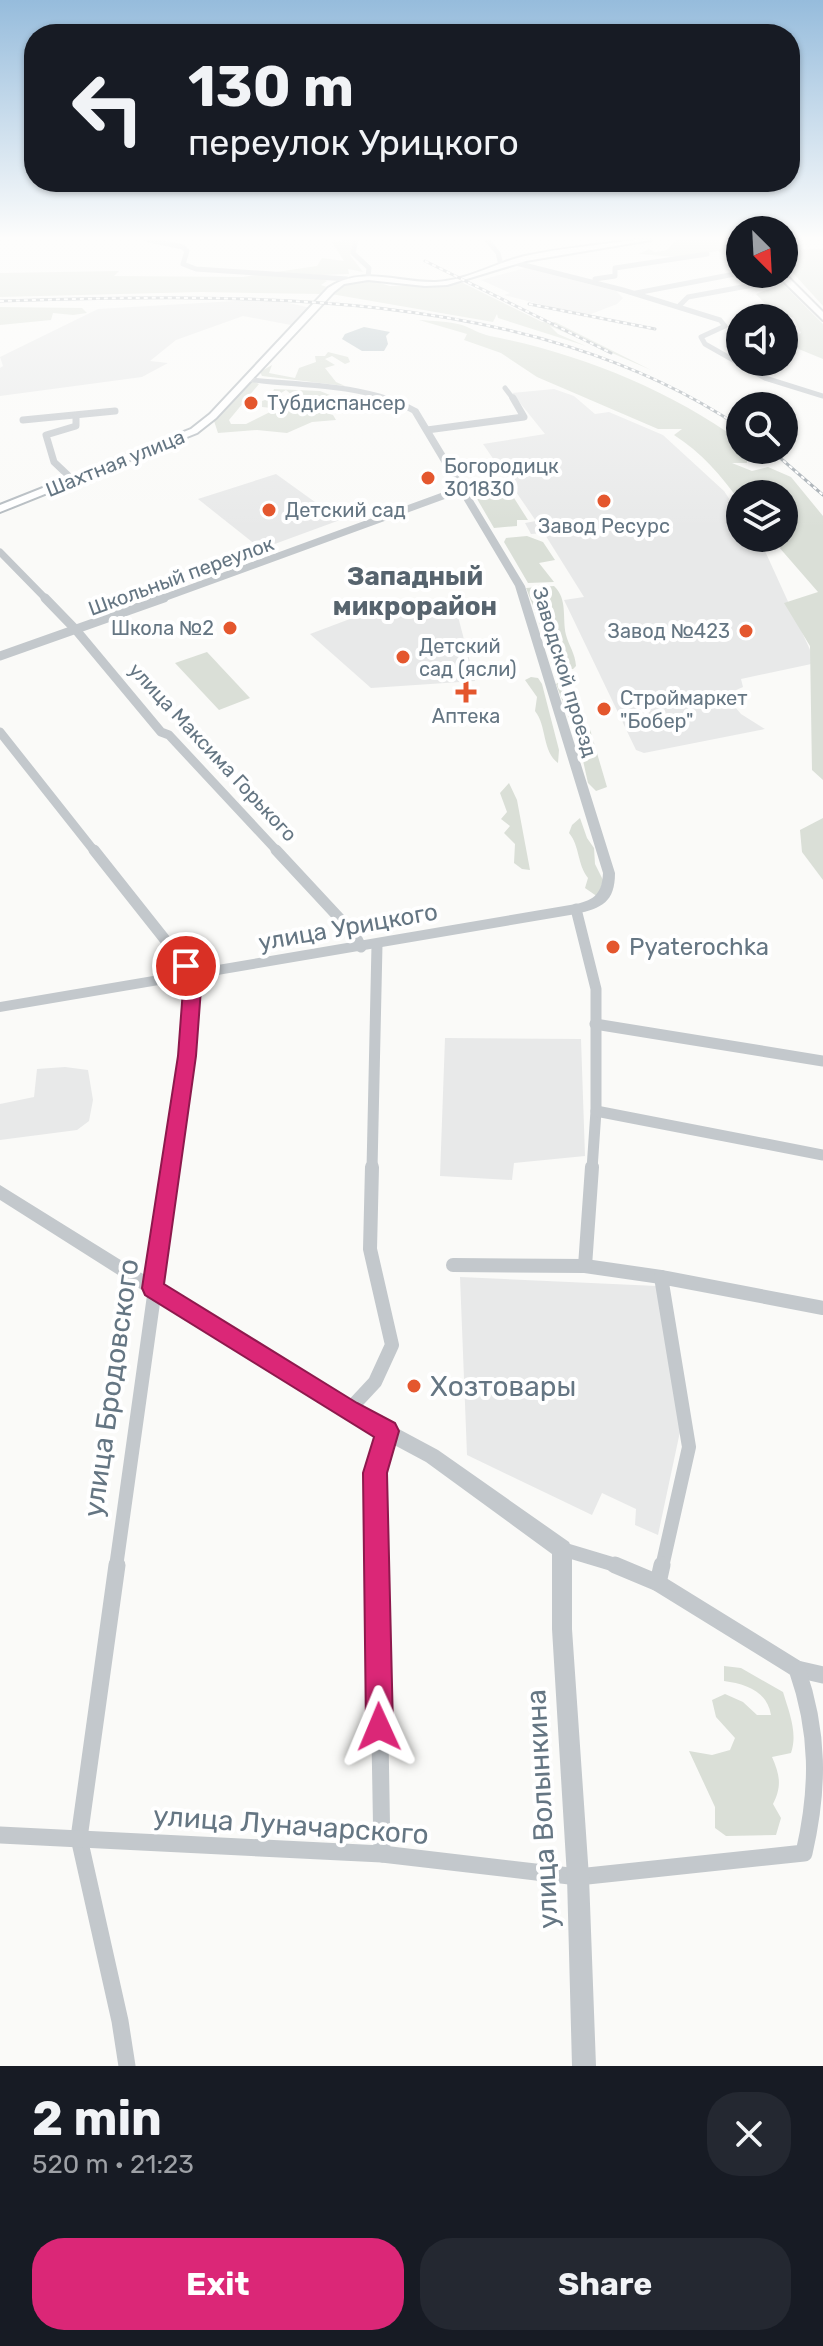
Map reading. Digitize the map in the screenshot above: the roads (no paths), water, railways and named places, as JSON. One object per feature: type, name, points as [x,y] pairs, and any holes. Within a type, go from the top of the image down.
[{"type":"main road","name":"Шахтная улица","points":[[0,509],[194,431],[213,416],[287,336]]},
{"type":"street","points":[[703,336],[705,344],[765,378],[823,396]]},
{"type":"street","name":"Заводской проезд","points":[[247,379],[396,401],[415,411],[520,586],[609,873],[610,888],[605,898]]},
{"type":"street","points":[[427,430],[524,417],[505,388]]},
{"type":"street","points":[[23,420],[115,411]]},
{"type":"street","points":[[73,480],[54,462],[46,435],[76,426],[76,416]]},
{"type":"street","name":"Школьный переулок","points":[[0,656],[462,489]]},
{"type":"street","name":"улица Максима Горького","points":[[0,552],[76,630],[161,732],[169,735],[266,836],[355,935],[361,947]]},
{"type":"street","points":[[0,732],[193,975]]},
{"type":"street","name":"улица Урицкого","points":[[0,1007],[377,945],[597,905],[605,898]]},
{"type":"street","points":[[576,909],[596,989],[596,1111],[585,1266]]},
{"type":"street","points":[[348,1411],[375,1382],[392,1345],[370,1249],[377,945]]},
{"type":"street","name":"улица Бродовского","points":[[127,2066],[120,2021],[79,1838],[187,1056],[193,975]]},
{"type":"street","points":[[595,1024],[823,1061]]},
{"type":"street","points":[[596,1111],[823,1155]]},
{"type":"street","points":[[0,1192],[348,1411],[432,1456],[562,1549],[630,1569],[797,1669],[823,1675]]},
{"type":"street","points":[[453,1265],[585,1266],[823,1308]]},
{"type":"street","points":[[658,1583],[689,1447],[661,1277]]},
{"type":"street","points":[[382,1854],[375,1473],[387,1431]]},
{"type":"street","name":"улица Волынкина","points":[[562,1549],[562,1629],[578,1877],[584,2066]]},
{"type":"street","name":"улица Луначарского","points":[[0,1835],[382,1854],[578,1877],[804,1853],[823,1779],[822,1725],[797,1669]]},
{"type":"railway","points":[[529,336],[570,347],[658,381],[726,419]]},
{"type":"railway","points":[[577,336],[611,353]]},
{"type":"railway","points":[[787,464],[823,495]]},
{"type":"place","name":"Тубдиспансер","points":[[251,403]]},
{"type":"place","name":"Богородицк 301830","points":[[428,478]]},
{"type":"place","name":"Завод Ресурс","points":[[604,501]]},
{"type":"place","name":"Детский сад","points":[[269,510]]},
{"type":"place","name":"Школа №2","points":[[230,628]]},
{"type":"place","name":"Завод №423","points":[[746,631]]},
{"type":"place","name":"Детский сад (ясли)","points":[[403,657]]},
{"type":"place","name":"Аптека","points":[[466,692]]},
{"type":"place","name":"Строймаркет \"Бобер\"","points":[[604,709]]},
{"type":"place","name":"Pyaterochka","points":[[613,947]]},
{"type":"place","name":"Хозтовары","points":[[414,1386]]},
{"type":"district","name":"Западный микрорайон","points":[[415,591]]}]
